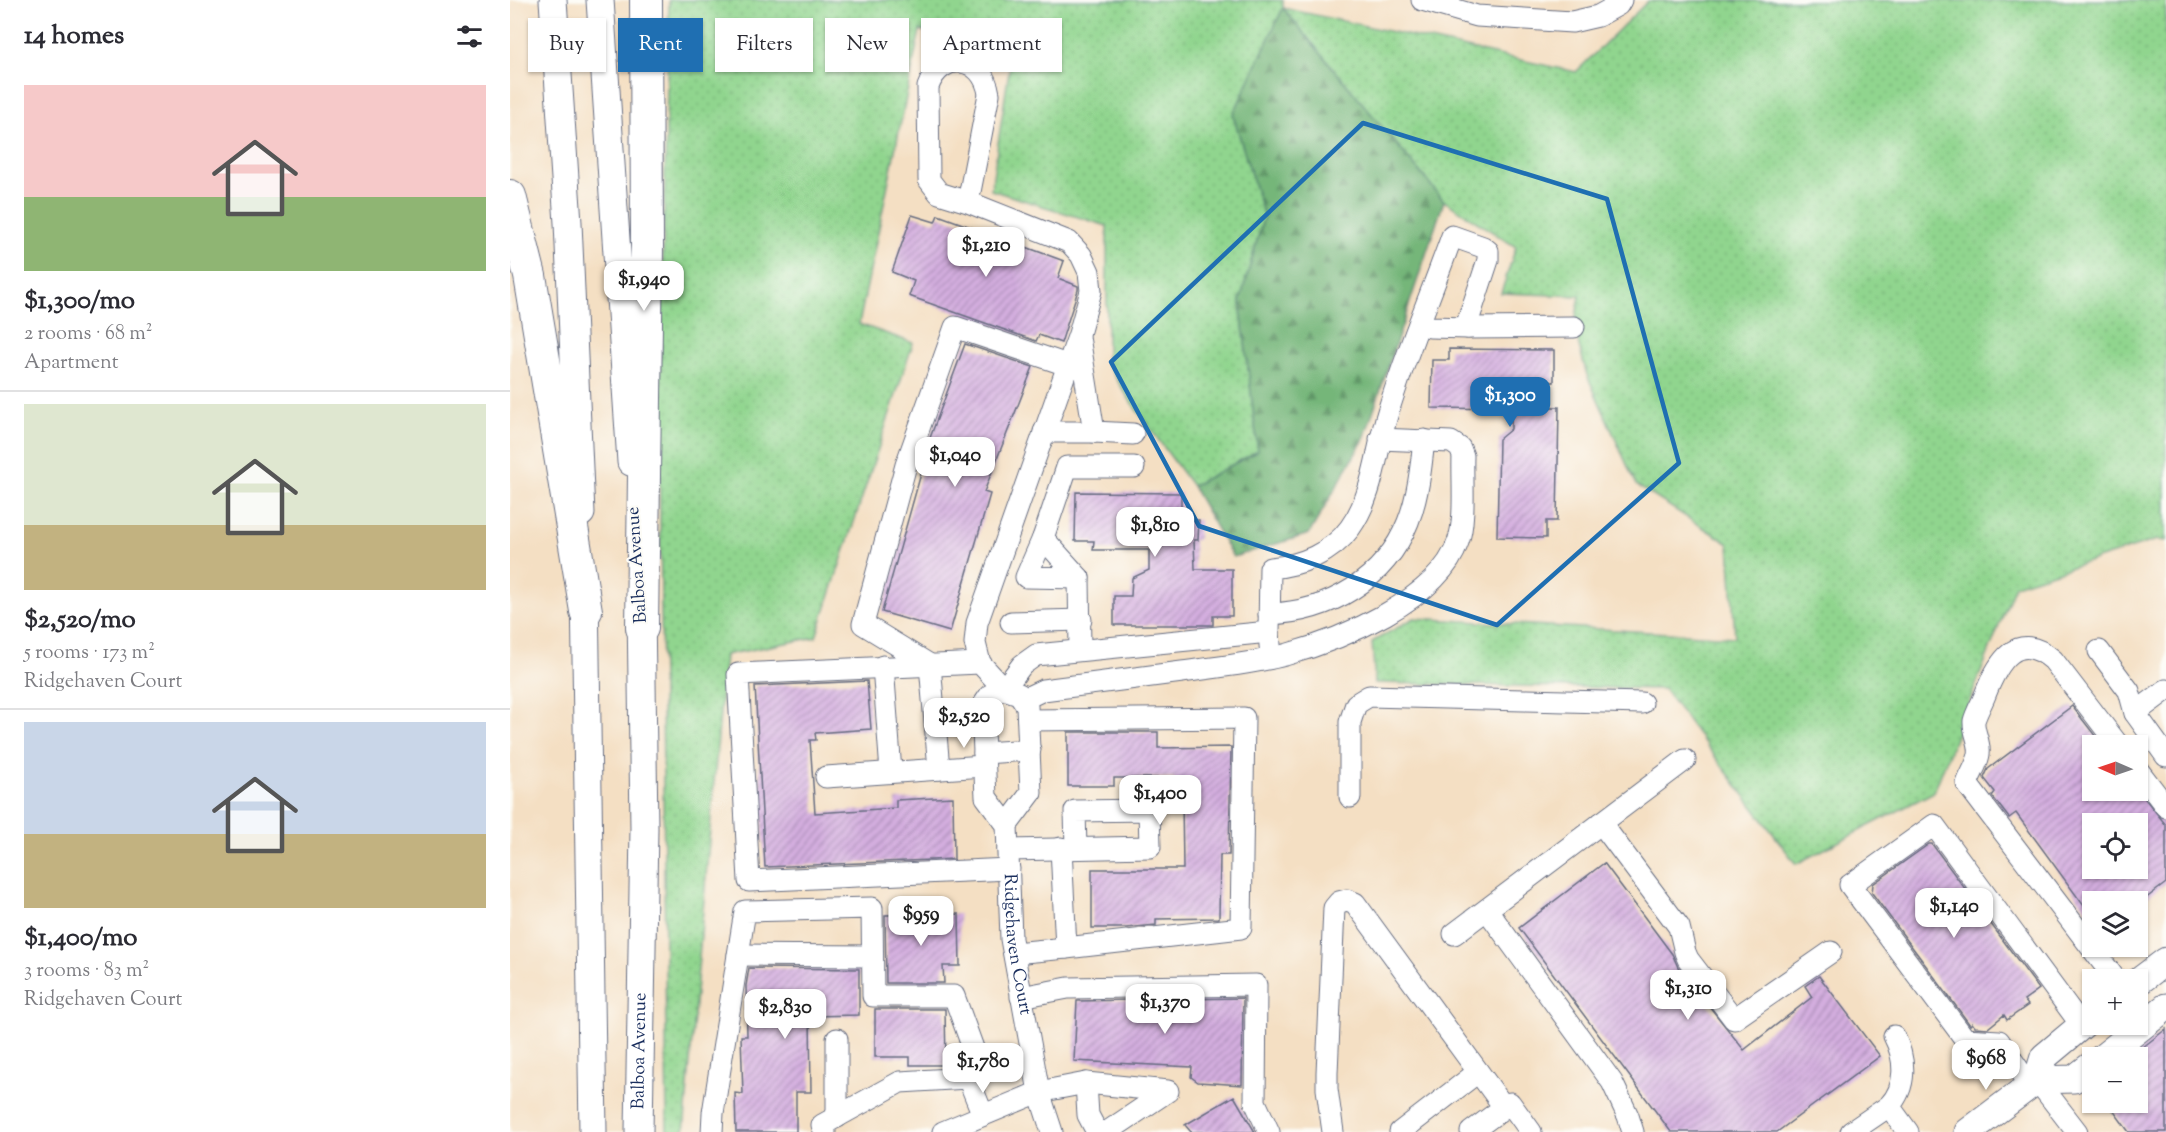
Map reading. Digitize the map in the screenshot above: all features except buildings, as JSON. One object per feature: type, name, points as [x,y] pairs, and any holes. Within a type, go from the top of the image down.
[{"type":"highway","points":[[642,627],[647,246],[646,0]]},
{"type":"highway","points":[[510,196],[530,276],[586,611]]},
{"type":"main road","points":[[553,0],[568,223],[586,611],[593,1132]]},
{"type":"main road","name":"Balboa Avenue","points":[[600,0],[642,627],[644,828],[639,1132]]},
{"type":"main road","points":[[2148,974],[2166,961]]},
{"type":"main road","points":[[2116,1047],[2166,1007]]},
{"type":"main road","points":[[2034,1083],[2044,1057],[2082,1026]]},
{"type":"main road","points":[[1968,1132],[2034,1083],[2074,1079],[2082,1073]]},
{"type":"street","points":[[1422,0],[1477,16],[1572,22],[1598,16],[1618,5],[1621,0]]},
{"type":"street","points":[[968,202],[989,94],[983,74],[975,67],[956,62],[937,69],[927,87],[929,180],[939,193],[968,202],[1069,242],[1081,255],[1089,272],[1091,291],[1079,334],[977,623],[975,643],[980,663],[1004,689],[1019,694],[1026,709],[1031,793],[1007,825],[986,797],[982,707],[990,694],[1004,689],[1022,665],[1036,654],[1080,650],[1269,623],[1335,600],[1356,587],[1382,563],[1395,547],[1408,522],[1420,474],[1424,440]]},
{"type":"street","points":[[1271,658],[1270,568],[1288,567],[1314,557],[1336,542],[1358,516],[1388,411],[1452,236],[1488,251],[1488,260],[1468,321],[1468,328]]},
{"type":"street","points":[[1420,323],[1430,327],[1468,328],[1574,327]]},
{"type":"street","points":[[930,665],[862,624],[906,465],[955,327],[1067,365]]},
{"type":"street","points":[[1079,334],[1094,432]]},
{"type":"street","points":[[1044,432],[1133,434]]},
{"type":"street","points":[[1026,709],[1043,690],[1244,664],[1285,655],[1335,637],[1405,603],[1423,590],[1449,561],[1458,543],[1461,529],[1463,456],[1460,448],[1451,442],[1380,438]]},
{"type":"street","points":[[1079,578],[1026,577],[1067,467],[1134,467]]},
{"type":"street","points":[[1042,538],[1079,578],[1080,650]]},
{"type":"street","points":[[1011,622],[1080,620]]},
{"type":"street","points":[[2108,969],[1967,784],[1979,754],[1974,722],[1988,688],[2005,658],[2014,651],[2027,647],[2041,649],[2054,660],[2111,735]]},
{"type":"street","points":[[2099,651],[2129,691],[2134,713],[2166,756]]},
{"type":"street","points":[[980,663],[738,674],[749,881],[1009,860],[1068,848],[1066,948]]},
{"type":"street","points":[[930,665],[939,769]]},
{"type":"street","points":[[883,666],[891,772]]},
{"type":"street","points":[[2134,713],[2166,690]]},
{"type":"street","points":[[1350,797],[1350,722],[1356,704],[1369,696],[1642,703]]},
{"type":"street","points":[[1014,953],[1241,928],[1244,718],[1026,709]]},
{"type":"street","points":[[826,777],[939,769],[1030,750]]},
{"type":"street","points":[[1454,934],[1685,760]]},
{"type":"street","points":[[2148,783],[2166,807]]},
{"type":"street","points":[[1601,823],[1676,922],[1681,931],[1683,947],[1688,959],[1734,1019],[1831,952]]},
{"type":"street","name":"Ridgehaven Court","points":[[1007,825],[1011,939],[1039,1092],[1052,1132]]},
{"type":"street","points":[[2077,1132],[1999,1041],[1965,1039],[1850,885],[1934,825],[2082,1016]]},
{"type":"street","points":[[1333,1132],[1327,1073],[1334,908],[1340,902],[1347,900],[1355,903],[1504,1107]]},
{"type":"street","points":[[712,1132],[713,1113],[745,911],[872,909],[873,996],[954,996],[981,1070],[968,1078],[900,1082],[831,1125]]},
{"type":"street","points":[[1487,910],[1612,1082],[1633,1132]]},
{"type":"street","points":[[738,955],[873,956]]},
{"type":"street","points":[[1021,997],[1068,988],[1256,986],[1255,1102],[1269,1132]]},
{"type":"street","points":[[1851,1132],[1889,1107],[1898,1095],[1902,1078],[1900,1051],[1894,1036]]},
{"type":"street","points":[[831,1125],[837,1039]]},
{"type":"street","points":[[1400,1132],[1478,1072]]},
{"type":"street","points":[[968,1078],[980,1122]]},
{"type":"street","points":[[1086,1083],[1088,1115],[1097,1132]]},
{"type":"street","points":[[943,1132],[980,1122],[1039,1092],[1086,1083],[1168,1091],[1107,1132]]},
{"type":"street","points":[[1471,1132],[1510,1102],[1532,1132]]},
{"type":"street","points":[[1889,1107],[1908,1132]]},
{"type":"highlighted area","points":[[1363,123],[1607,199],[1679,463],[1497,625],[1199,526],[1111,362]]},
{"type":"green space","points":[[669,0],[1283,0],[1283,8],[1576,72],[1648,1],[2166,0],[2166,541],[2157,540],[2015,585],[1934,792],[1796,864],[1664,689],[1375,683],[1372,642],[1414,618],[1735,637],[1729,544],[1636,485],[1587,375],[1574,327],[1580,296],[1501,293],[1516,247],[1444,201],[1283,9],[1233,115],[1264,216],[1240,301],[1258,451],[1192,486],[1131,402],[1107,364],[1107,226],[991,190],[1009,72],[1062,72],[1062,18],[921,18],[921,30],[859,324],[913,343],[816,637],[725,655],[684,1132],[667,1132],[659,429],[667,72],[703,72],[703,18],[669,18]]},
{"type":"green space","points":[[1283,8],[1444,201],[1364,439],[1309,534],[1233,557],[1192,486],[1258,451],[1240,301],[1264,216],[1233,115]]}]
